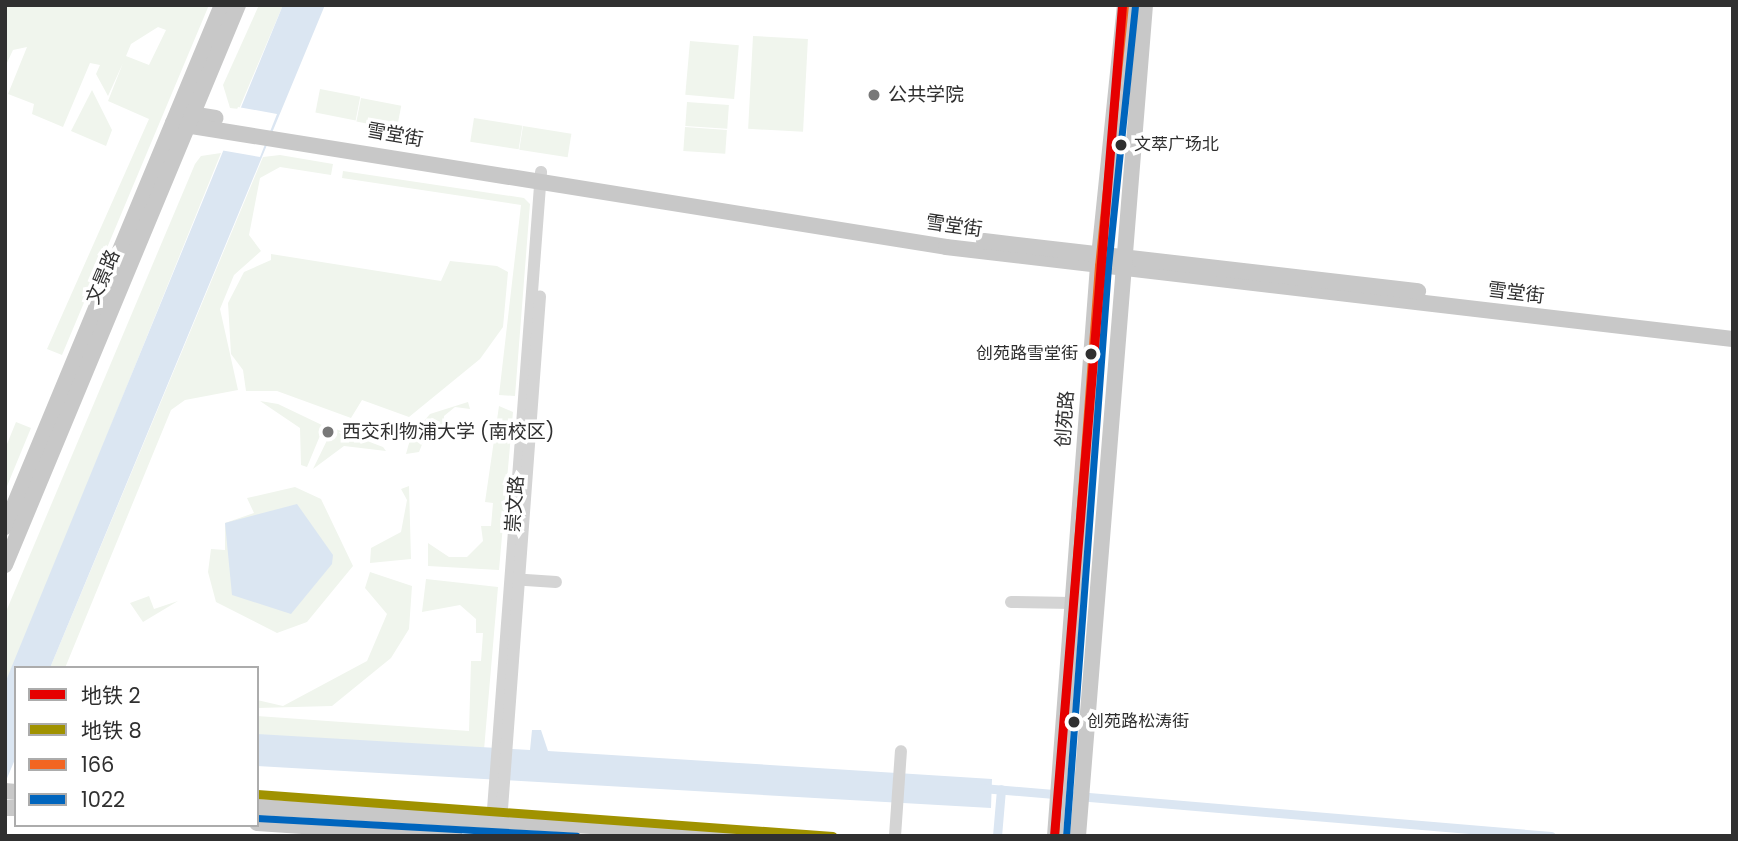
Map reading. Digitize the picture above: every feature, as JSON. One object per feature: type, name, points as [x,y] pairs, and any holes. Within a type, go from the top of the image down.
[{"type":"main road","name":"文景路","points":[[5,565],[183,119],[222,5]]},
{"type":"main road","name":"文景路","points":[[5,527],[183,119],[238,5]]},
{"type":"main road","name":"创苑路","points":[[1055,836],[1099,259],[1125,5]]},
{"type":"main road","points":[[1078,836],[1122,262],[1145,5]]},
{"type":"main road","name":"雪堂街","points":[[183,119],[545,177],[1099,259],[1733,339]]},
{"type":"main road","name":"雪堂街","points":[[1122,262],[1733,329]]},
{"type":"main road","points":[[259,807],[496,829],[765,836]]},
{"type":"main road","points":[[259,822],[455,836]]},
{"type":"street","name":"崇文路","points":[[496,829],[519,579],[545,177]]},
{"type":"street","points":[[519,579],[554,582]]},
{"type":"street","points":[[1011,602],[1072,603]]},
{"type":"street","points":[[895,836],[901,751]]},
{"type":"shaded area","points":[[5,5],[209,5],[62,355],[47,349],[149,119],[108,101],[123,63],[108,96],[96,74],[100,65],[90,63],[63,127],[32,114],[34,104],[8,94],[27,47],[13,50],[5,67]],"holes":[[[158,27],[166,30],[149,65],[126,56],[131,44]]]},
{"type":"shaded area","points":[[259,5],[283,5],[239,109],[230,108],[223,85]]},
{"type":"shaded area","points":[[283,5],[325,5],[51,666],[14,666],[14,762],[5,783],[5,683]]},
{"type":"shaded area","points":[[753,36],[808,39],[803,132],[748,129]]},
{"type":"shaded area","points":[[690,41],[739,45],[734,99],[685,95]]},
{"type":"shaded area","points":[[320,89],[360,97],[356,120],[315,113]]},
{"type":"shaded area","points":[[92,90],[112,130],[106,146],[71,131]]},
{"type":"shaded area","points":[[361,98],[401,106],[397,129],[356,122]]},
{"type":"shaded area","points":[[687,102],[729,105],[727,129],[685,126]]},
{"type":"shaded area","points":[[474,118],[522,126],[519,149],[470,142]]},
{"type":"shaded area","points":[[523,126],[571,134],[568,157],[519,150]]},
{"type":"shaded area","points":[[685,127],[727,130],[725,154],[683,151]]},
{"type":"shaded area","points":[[221,153],[5,683],[5,614],[195,164],[201,156]]},
{"type":"shaded area","points":[[280,155],[333,164],[331,175],[280,167],[260,178],[249,235],[261,251],[234,275],[220,309],[238,390],[185,400],[171,410],[66,666],[51,666],[263,157]]},
{"type":"shaded area","points":[[343,171],[524,198],[530,204],[515,396],[499,395],[521,205],[342,178]]},
{"type":"shaded area","points":[[271,254],[441,281],[450,261],[497,266],[508,272],[503,327],[480,359],[409,417],[362,400],[351,418],[277,391],[246,391],[243,370],[231,354],[228,303],[244,272],[271,260]]},
{"type":"shaded area","points":[[260,401],[278,404],[324,426],[307,467],[301,465],[300,428]]},
{"type":"shaded area","points":[[468,402],[470,409],[455,407],[444,416],[443,430],[453,438],[425,437],[419,452],[406,454],[411,436],[430,414]]},
{"type":"shaded area","points":[[499,406],[513,412],[499,570],[428,566],[428,543],[449,557],[467,557],[483,541],[481,526],[491,526],[493,503],[485,502]]},
{"type":"shaded area","points":[[16,422],[31,428],[5,491],[5,449]]},
{"type":"shaded area","points":[[333,428],[383,447],[386,451],[344,446],[313,469]]},
{"type":"shaded area","points":[[409,486],[411,559],[370,563],[371,548],[401,532],[407,500],[401,489]]},
{"type":"shaded area","points":[[295,487],[321,499],[353,566],[307,622],[277,633],[216,602],[208,572],[211,549],[225,550],[225,523],[254,513],[247,498]]},
{"type":"shaded area","points":[[297,504],[333,555],[332,564],[291,614],[232,595],[225,523]]},
{"type":"shaded area","points":[[370,572],[412,586],[409,629],[391,658],[332,706],[259,708],[259,700],[283,706],[367,661],[387,614],[365,588]]},
{"type":"shaded area","points":[[426,579],[498,587],[484,750],[259,736],[259,716],[469,731],[471,661],[481,661],[483,633],[476,633],[476,619],[460,605],[422,612]]},
{"type":"shaded area","points":[[149,596],[154,609],[178,601],[143,622],[130,603]]},
{"type":"shaded area","points":[[532,730],[541,730],[548,751],[992,779],[991,808],[259,766],[259,734],[530,750]]},
{"type":"pier","points":[[238,107],[277,114],[260,157],[220,150]]},
{"type":"waterway","points":[[982,788],[1551,836]]},
{"type":"waterway","points":[[997,836],[1001,789]]},
{"type":"metro line","name":"2","points":[[1054,836],[1122,5]]},
{"type":"metro line","name":"8","points":[[259,794],[832,836]]},
{"type":"transit line","name":"166","points":[[1055,836],[1098,266],[1125,5]]},
{"type":"transit line","name":"1022","points":[[1066,836],[1108,267],[1135,6]]},
{"type":"transit line","name":"1022","points":[[259,818],[576,836]]},
{"type":"place","name":"公共学院","points":[[874,95]]},
{"type":"place","name":"文萃广场北","points":[[1121,145]]},
{"type":"place","name":"创苑路雪堂街","points":[[1091,354]]},
{"type":"place","name":"西交利物浦大学 (南校区)","points":[[328,432]]},
{"type":"place","name":"创苑路松涛街","points":[[1074,722]]}]
